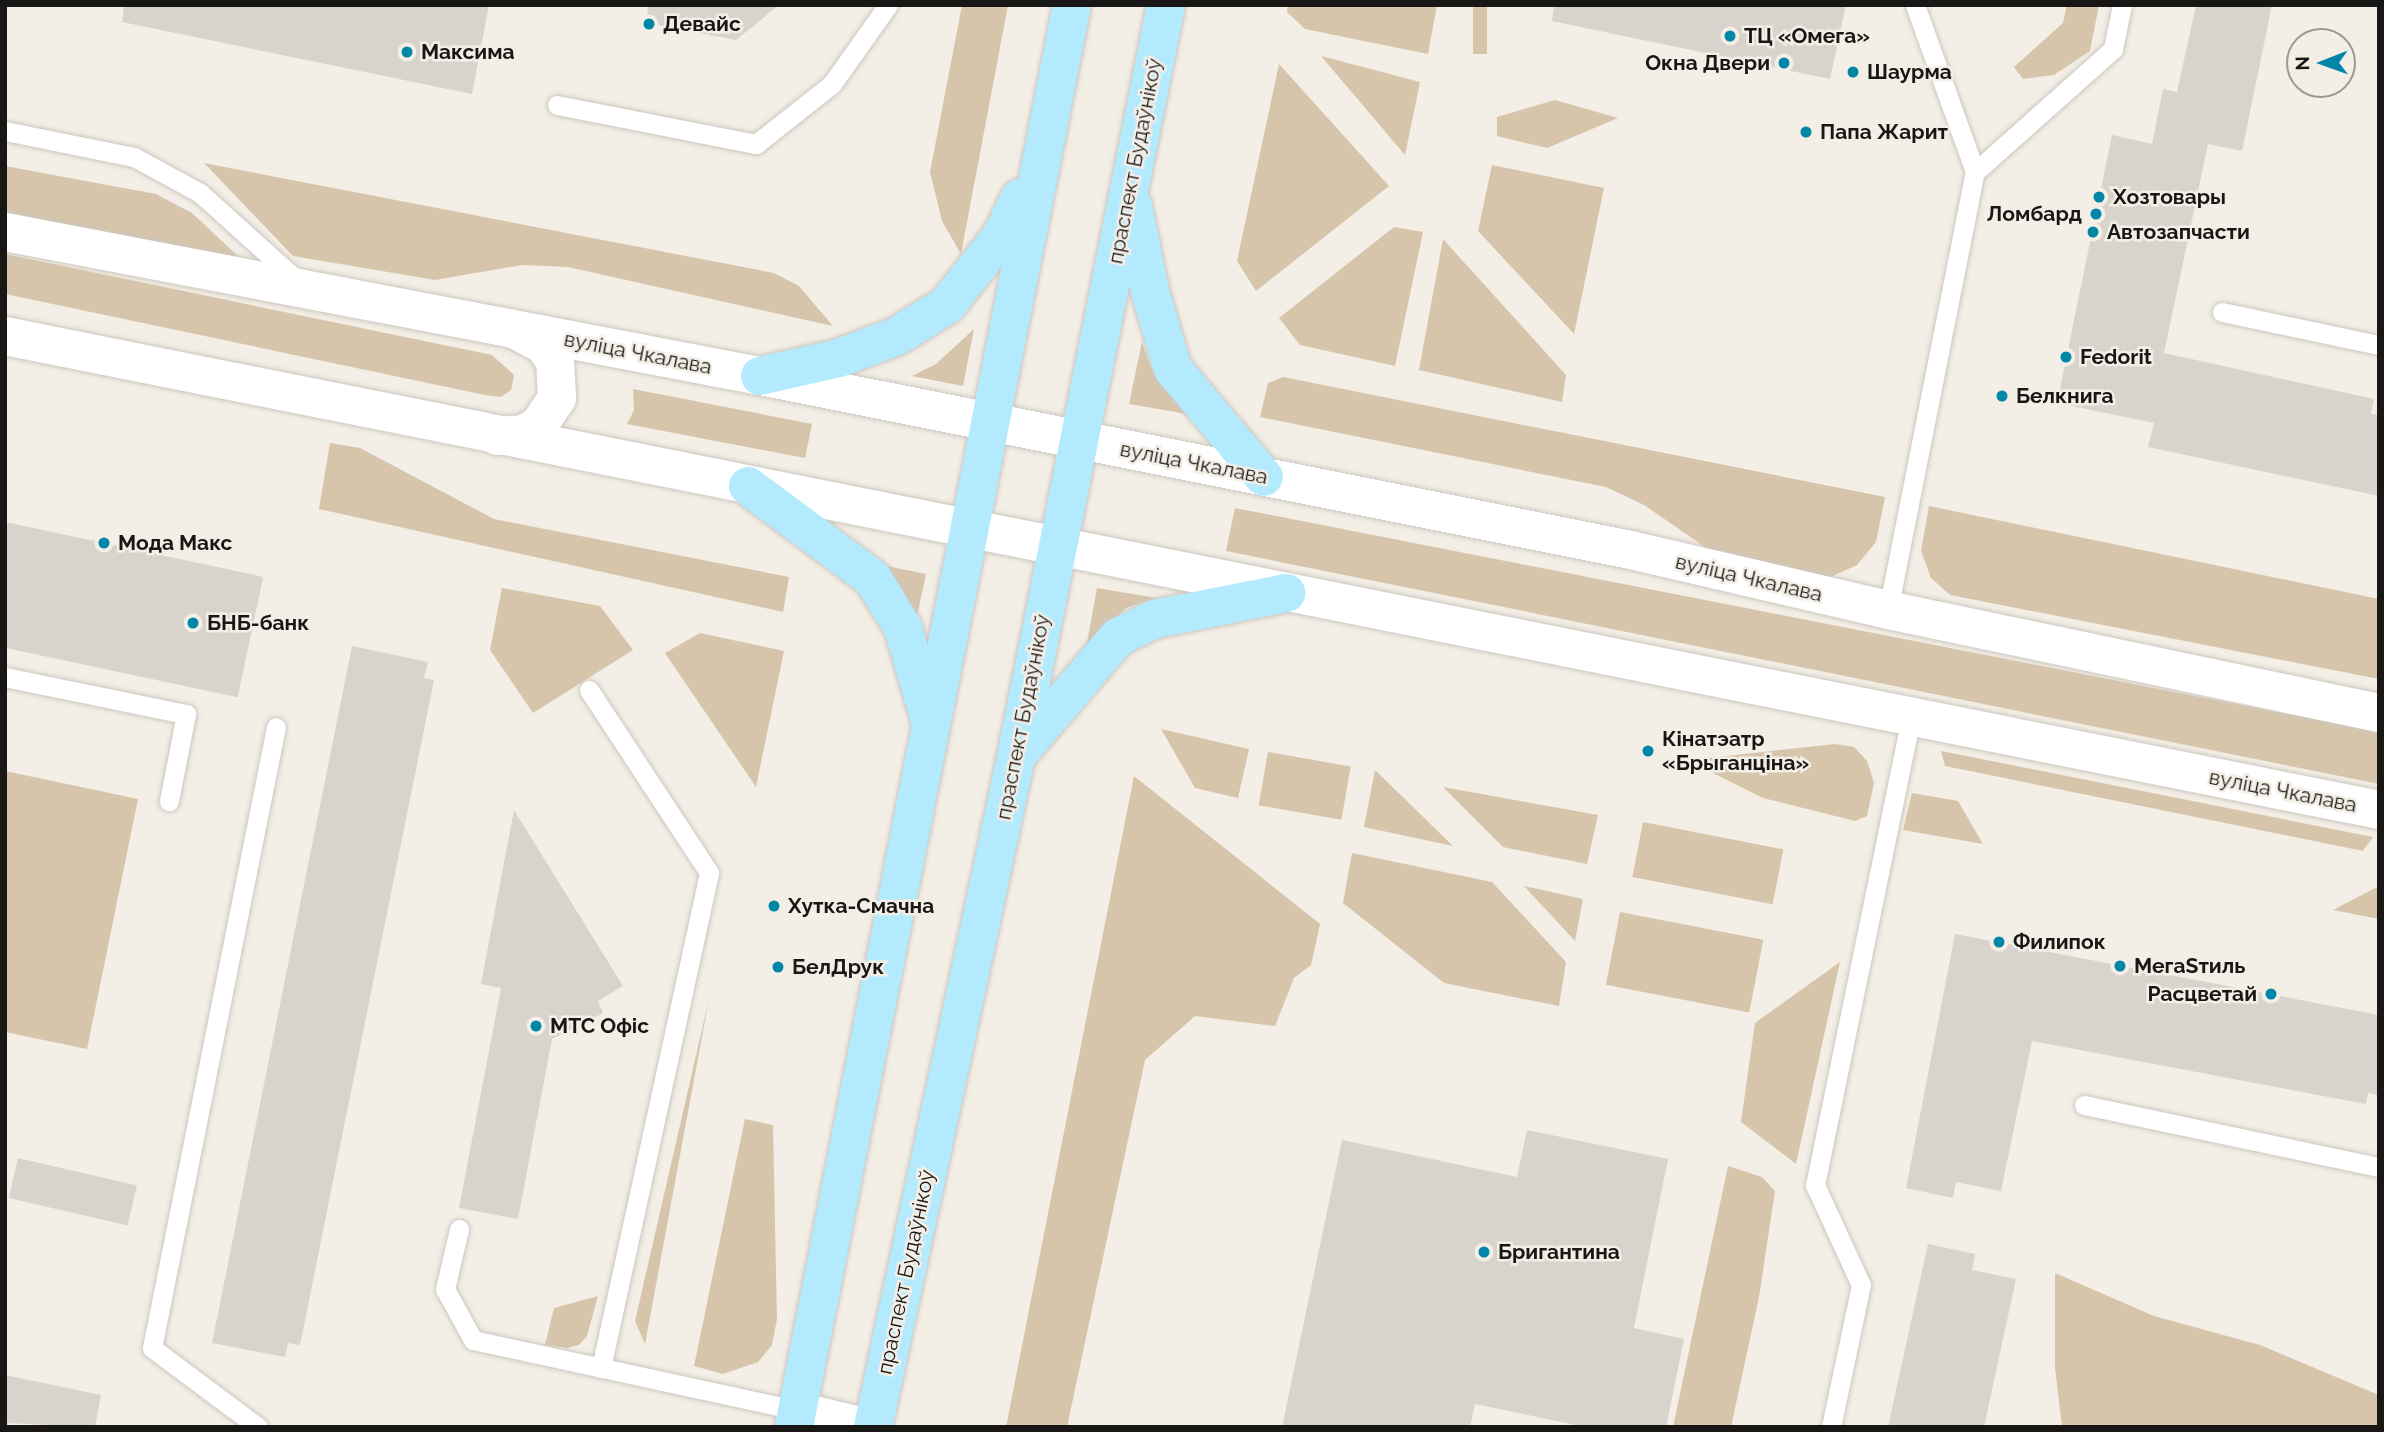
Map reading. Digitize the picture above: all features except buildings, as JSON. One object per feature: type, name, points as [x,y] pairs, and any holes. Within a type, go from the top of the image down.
[{"type":"main road","points":[[796,1419],[933,731],[1038,162],[1072,5]]},
{"type":"main road","name":"праспект Будаўнікоў","points":[[873,1427],[1016,757],[1166,5]]},
{"type":"main road","points":[[760,376],[839,358],[897,336],[947,305],[1002,235],[1038,162]]},
{"type":"main road","points":[[1129,186],[1150,291],[1173,369],[1264,477]]},
{"type":"main road","name":"вуліца Чкалава","points":[[5,232],[313,294],[760,376],[1630,550],[1888,610],[2379,713]]},
{"type":"main road","points":[[492,436],[516,436],[539,425],[557,398],[555,361],[544,345],[510,329]]},
{"type":"main road","name":"вуліца Чкалава","points":[[5,336],[492,436],[2379,810]]},
{"type":"main road","points":[[748,486],[817,533],[873,579],[903,628],[933,731]]},
{"type":"main road","points":[[1016,757],[1095,658],[1118,637],[1154,619],[1286,593]]},
{"type":"street","points":[[796,1419],[868,1427]]},
{"type":"lane","points":[[557,106],[756,144],[832,84],[888,5]]},
{"type":"lane","points":[[1888,610],[1975,172],[1915,5]]},
{"type":"lane","points":[[1975,172],[2113,49],[2122,5]]},
{"type":"lane","points":[[5,131],[134,157],[200,193],[313,294]]},
{"type":"lane","points":[[2222,312],[2379,345]]},
{"type":"lane","points":[[5,677],[186,715],[169,801]]},
{"type":"lane","points":[[589,690],[709,873],[601,1368]]},
{"type":"lane","points":[[1831,1427],[1861,1285],[1815,1185],[1911,718]]},
{"type":"lane","points":[[258,1427],[152,1348],[276,727]]},
{"type":"lane","points":[[2084,1105],[2379,1167]]},
{"type":"lane","points":[[459,1229],[445,1289],[474,1340],[601,1368],[796,1419]]},
{"type":"shaded area","points":[[962,5],[1008,5],[961,254],[942,221],[930,172]]},
{"type":"shaded area","points":[[1288,5],[1437,5],[1428,54],[1305,29],[1287,12]]},
{"type":"shaded area","points":[[1473,5],[1487,5],[1487,54],[1473,54]]},
{"type":"shaded area","points":[[2067,5],[2099,5],[2090,51],[2054,75],[2023,79],[2014,67],[2063,23]]},
{"type":"shaded area","points":[[1321,56],[1420,82],[1405,155]]},
{"type":"shaded area","points":[[1279,64],[1389,186],[1256,291],[1237,261]]},
{"type":"shaded area","points":[[1555,100],[1618,118],[1547,148],[1497,136],[1497,117]]},
{"type":"shaded area","points":[[204,163],[774,273],[799,286],[833,326],[568,267],[522,265],[435,280],[293,256]]},
{"type":"shaded area","points":[[1492,165],[1604,188],[1574,334],[1478,231]]},
{"type":"shaded area","points":[[5,166],[156,194],[192,213],[240,258],[5,212]]},
{"type":"shaded area","points":[[1394,227],[1423,232],[1395,366],[1300,345],[1279,318]]},
{"type":"shaded area","points":[[1443,239],[1566,375],[1562,402],[1419,370]]},
{"type":"shaded area","points":[[5,254],[492,355],[514,375],[511,390],[501,397],[485,395],[5,294]]},
{"type":"shaded area","points":[[974,329],[963,386],[912,376],[936,364]]},
{"type":"shaded area","points":[[1142,342],[1152,371],[1187,414],[1129,404]]},
{"type":"shaded area","points":[[1283,377],[1885,497],[1876,542],[1857,565],[1826,579],[1708,549],[1644,505],[1606,487],[1260,417],[1268,383]]},
{"type":"shaded area","points":[[633,389],[812,424],[805,458],[627,424],[634,410]]},
{"type":"shaded area","points":[[330,443],[360,448],[494,519],[789,577],[783,612],[319,509]]},
{"type":"shaded area","points":[[1929,506],[2379,599],[2379,679],[1950,595],[1931,578],[1921,551]]},
{"type":"shaded area","points":[[1235,508],[2379,732],[2379,784],[1226,551]]},
{"type":"shaded area","points":[[877,564],[926,574],[916,621]]},
{"type":"shaded area","points":[[502,588],[600,606],[633,650],[533,713],[490,650]]},
{"type":"shaded area","points":[[1097,588],[1156,598],[1126,608],[1086,648]]},
{"type":"shaded area","points":[[700,633],[784,651],[756,787],[665,653]]},
{"type":"shaded area","points":[[1161,729],[1249,749],[1238,798],[1195,788]]},
{"type":"shaded area","points":[[1835,744],[1854,747],[1867,761],[1874,783],[1867,816],[1855,821],[1763,798],[1705,769],[1700,759]]},
{"type":"shaded area","points":[[1941,751],[2373,837],[2363,851],[1945,766]]},
{"type":"shaded area","points":[[1268,752],[1351,767],[1341,820],[1259,805]]},
{"type":"shaded area","points":[[1375,770],[1453,846],[1364,827]]},
{"type":"shaded area","points":[[5,771],[138,799],[87,1049],[5,1032]]},
{"type":"shaded area","points":[[1134,776],[1320,924],[1311,965],[1294,978],[1275,1026],[1195,1016],[1145,1060],[1067,1427],[1006,1427]]},
{"type":"shaded area","points":[[1443,787],[1598,815],[1587,864],[1503,847]]},
{"type":"shaded area","points":[[1912,793],[1958,801],[1983,844],[1903,830]]},
{"type":"shaded area","points":[[1643,822],[1783,849],[1773,904],[1632,877]]},
{"type":"shaded area","points":[[1352,853],[1492,882],[1566,962],[1559,1006],[1444,983],[1343,903]]},
{"type":"shaded area","points":[[1524,886],[1583,899],[1575,941]]},
{"type":"shaded area","points":[[2379,886],[2379,919],[2333,910]]},
{"type":"shaded area","points":[[1620,912],[1763,940],[1749,1012],[1606,985]]},
{"type":"shaded area","points":[[1840,962],[1796,1164],[1741,1122],[1755,1023]]},
{"type":"shaded area","points":[[709,999],[645,1344],[635,1321]]},
{"type":"shaded area","points":[[745,1119],[773,1125],[777,1319],[772,1345],[758,1362],[723,1374],[694,1366]]},
{"type":"shaded area","points":[[1728,1166],[1762,1177],[1775,1191],[1759,1297],[1731,1427],[1673,1427]]},
{"type":"shaded area","points":[[2055,1273],[2154,1316],[2260,1345],[2379,1395],[2379,1427],[2062,1427],[2055,1367]]},
{"type":"shaded area","points":[[598,1296],[587,1336],[579,1345],[567,1348],[545,1345],[554,1308]]},
{"type":"place","name":"Девайс","points":[[649,24]]},
{"type":"place","name":"ТЦ «Омега»","points":[[1730,36]]},
{"type":"place","name":"Максима","points":[[407,52]]},
{"type":"place","name":"Окна Двери","points":[[1784,63]]},
{"type":"place","name":"Шаурма","points":[[1853,72]]},
{"type":"place","name":"Папа Жарит","points":[[1806,132]]},
{"type":"place","name":"Хозтовары","points":[[2099,197]]},
{"type":"place","name":"Ломбард","points":[[2096,214]]},
{"type":"place","name":"Автозапчасти","points":[[2093,232]]},
{"type":"place","name":"Fedorit","points":[[2066,357]]},
{"type":"place","name":"Белкнига","points":[[2002,396]]},
{"type":"place","name":"Мода Макс","points":[[104,543]]},
{"type":"place","name":"БНБ-банк","points":[[193,623]]},
{"type":"place","name":"Кінатэатр «Брыганціна»","points":[[1648,751]]},
{"type":"place","name":"Хутка-Смачна","points":[[774,906]]},
{"type":"place","name":"Филипок","points":[[1999,942]]},
{"type":"place","name":"МегаSтиль","points":[[2120,966]]},
{"type":"place","name":"БелДрук","points":[[778,967]]},
{"type":"place","name":"Расцветай","points":[[2271,994]]},
{"type":"place","name":"МТС Офіс","points":[[536,1026]]},
{"type":"place","name":"Бригантина","points":[[1484,1252]]}]
